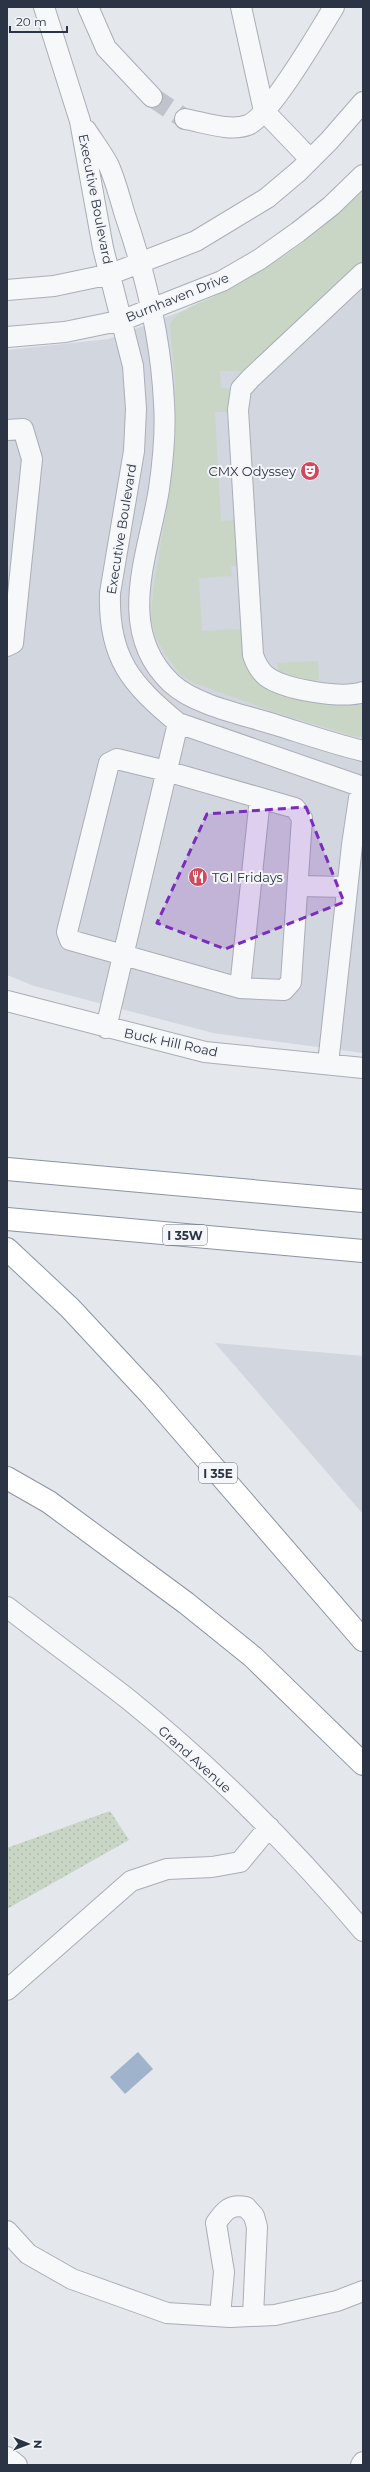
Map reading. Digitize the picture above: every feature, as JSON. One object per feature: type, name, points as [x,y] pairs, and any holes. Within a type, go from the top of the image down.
[{"type":"highway","points":[[7,1169],[363,1201]]},
{"type":"highway","name":"I 35W","points":[[7,1219],[363,1251]]},
{"type":"highway","name":"I 35E","points":[[7,1249],[70,1308],[150,1394],[359,1634]]},
{"type":"highway","points":[[7,1478],[49,1502],[186,1603],[253,1657],[363,1764]]},
{"type":"highway","points":[[307,1708],[363,1781]]},
{"type":"street","name":"Executive Boulevard","points":[[44,7],[80,121],[103,248],[123,320],[132,366],[136,409],[134,451],[113,572],[109,616],[120,659],[132,679],[153,702],[178,723],[363,787]]},
{"type":"street","points":[[88,7],[106,48],[152,97]]},
{"type":"street","points":[[241,7],[264,111],[310,159]]},
{"type":"street","points":[[185,119],[230,127],[248,125],[264,111],[301,60],[334,7]]},
{"type":"street","points":[[7,290],[54,286],[111,274],[196,241],[267,198],[329,141],[363,102]]},
{"type":"street","name":"Executive Boulevard","points":[[80,121],[109,165],[142,262],[153,308],[165,404],[164,448],[159,490],[138,597],[139,616],[144,640],[154,659],[170,682],[184,692],[220,708],[363,751]]},
{"type":"street","name":"Burnhaven Drive","points":[[7,337],[64,332],[123,320],[222,281],[260,259],[331,206],[363,175]]},
{"type":"street","points":[[363,273],[251,378],[241,389],[238,410],[253,655],[257,668],[267,677],[282,684],[316,692],[353,695],[363,692]]},
{"type":"street","points":[[7,430],[23,429],[32,459],[13,643],[7,646]]},
{"type":"street","points":[[106,1028],[121,956],[178,723]]},
{"type":"street","points":[[117,759],[166,771],[295,808],[302,818],[291,982],[284,990],[240,988],[121,956],[70,940],[67,932],[109,763],[117,759]]},
{"type":"street","points":[[328,1064],[347,887],[359,798],[363,787]]},
{"type":"street","points":[[240,988],[260,798]]},
{"type":"street","points":[[298,886],[347,887]]},
{"type":"street","name":"Buck Hill Road","points":[[7,1001],[106,1028],[205,1052],[363,1068]]},
{"type":"street","name":"Grand Avenue","points":[[7,1607],[128,1700],[203,1765],[268,1827],[330,1892],[363,1931]]},
{"type":"street","points":[[7,1990],[131,1881],[167,1869],[212,1867],[240,1862],[268,1827]]},
{"type":"street","points":[[220,2316],[224,2272],[216,2223],[224,2211],[235,2205],[246,2207],[254,2216],[257,2227],[253,2316]]},
{"type":"street","points":[[7,2232],[28,2254],[72,2279],[168,2313],[220,2316],[275,2315],[337,2302],[363,2291]]},
{"type":"street","points":[[7,2457],[17,2465]]},
{"type":"highlighted area","points":[[306,807],[344,902],[225,949],[157,923],[207,814]]},
{"type":"shaded area","points":[[363,196],[363,1053],[213,1033],[34,986],[7,975],[7,350],[109,339],[229,293],[304,246]]},
{"type":"shaded area","points":[[215,1343],[363,1356],[363,1514]]},
{"type":"green space","points":[[363,190],[363,261],[243,371],[220,371],[221,388],[232,389],[228,412],[215,412],[221,521],[235,520],[238,524],[241,566],[231,566],[232,576],[199,578],[202,631],[244,629],[245,654],[249,672],[252,677],[260,683],[272,689],[305,699],[339,705],[363,704],[363,736],[357,737],[274,712],[192,682],[180,674],[165,654],[156,638],[151,618],[153,591],[169,495],[176,437],[175,379],[170,324],[178,314],[184,310],[215,296],[256,274],[294,249],[330,221]]},
{"type":"green space","points":[[318,661],[319,679],[314,681],[279,673],[277,663]]},
{"type":"green space","points":[[110,1811],[129,1840],[7,1909],[7,1848]]},
{"type":"water","points":[[138,2052],[153,2069],[125,2094],[110,2077]]},
{"type":"tunnel","points":[[152,97],[185,119]]},
{"type":"place","name":"CMX Odyssey","points":[[310,471]]},
{"type":"place","name":"TGI Fridays","points":[[198,877]]}]
